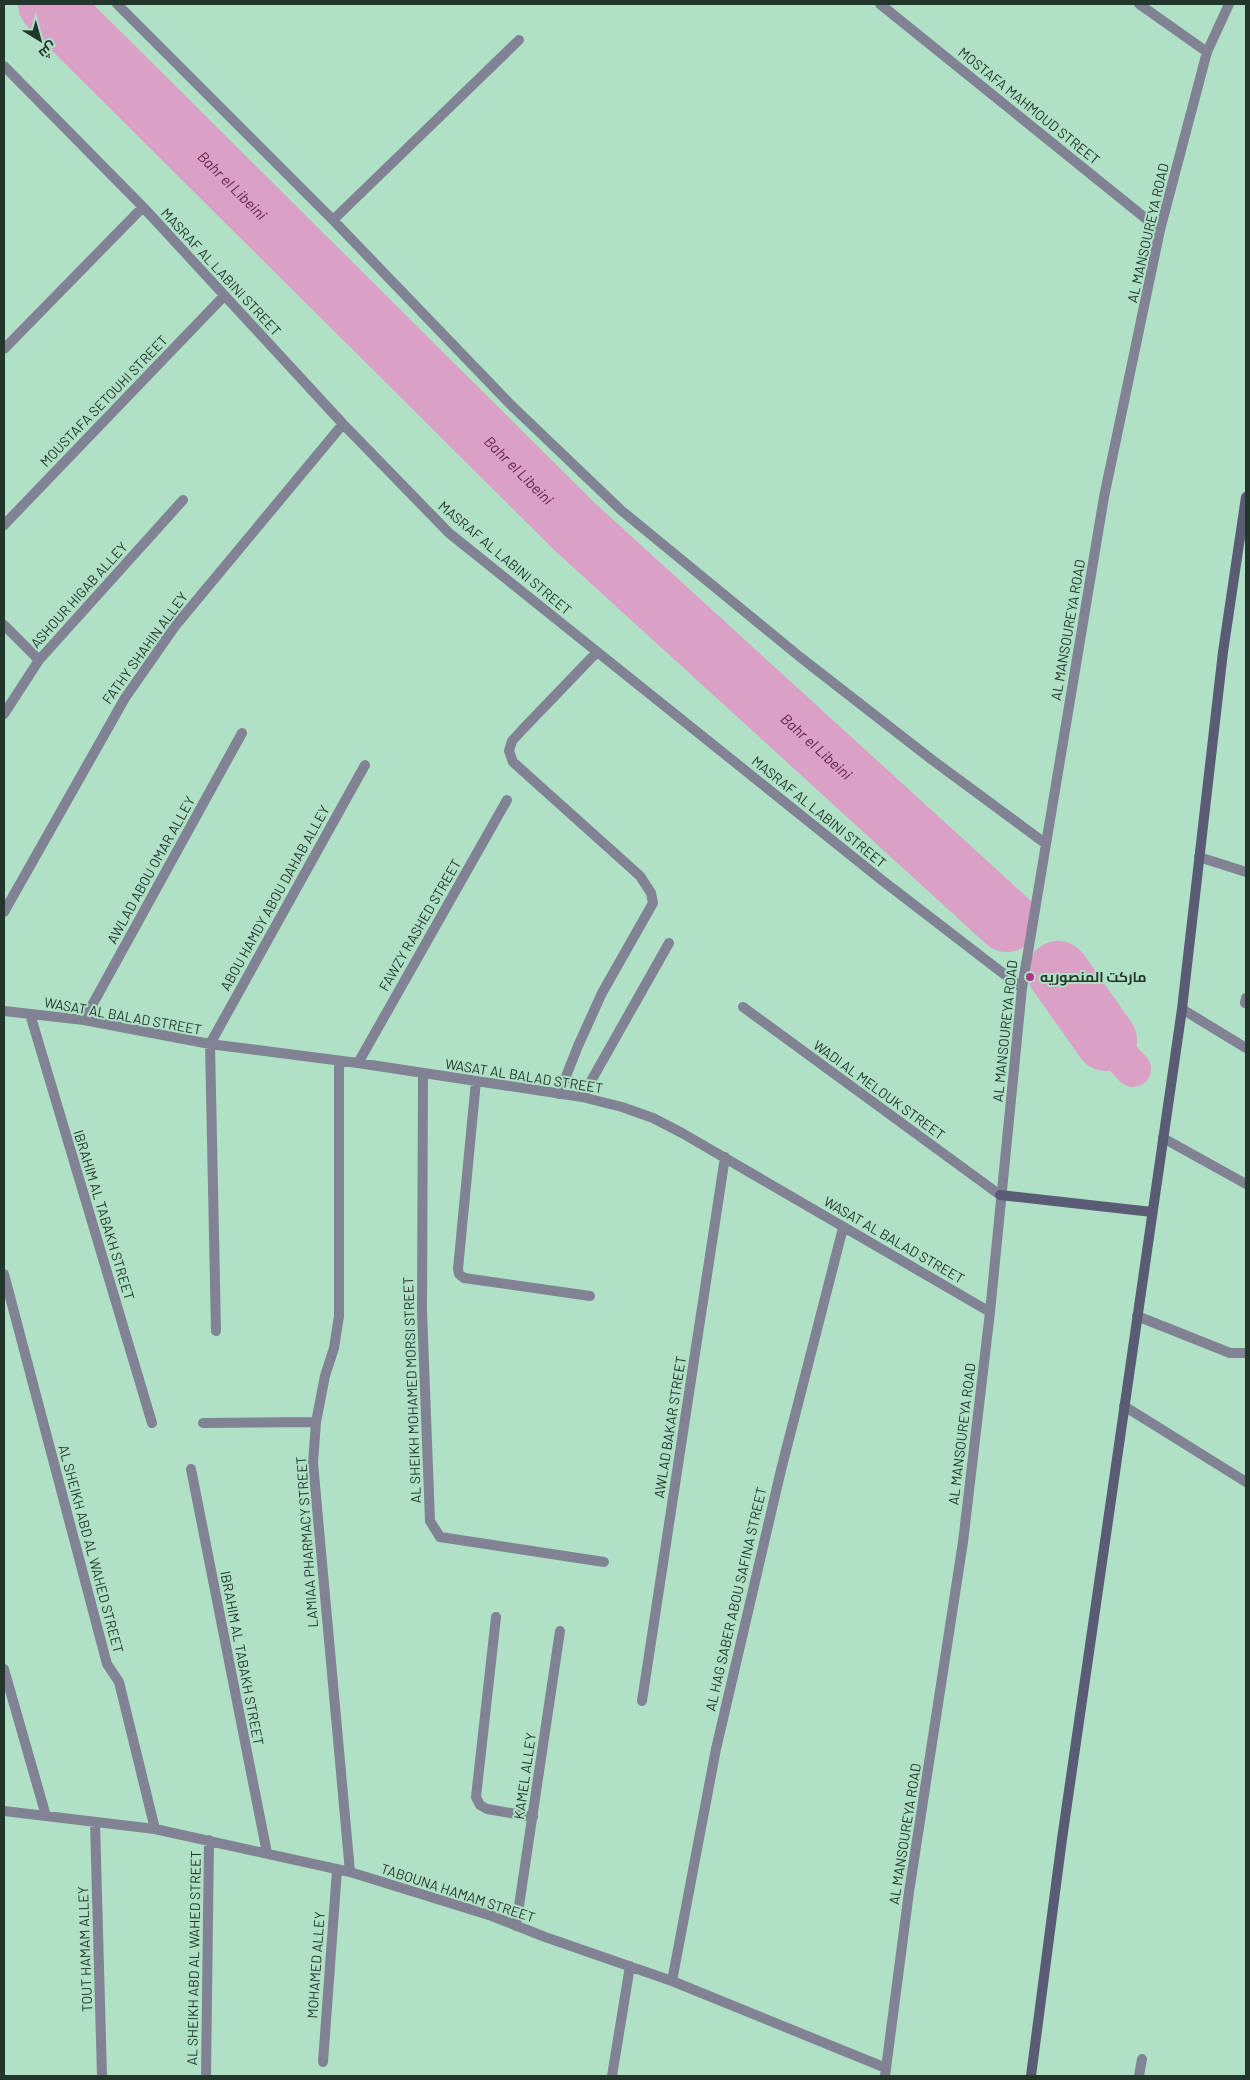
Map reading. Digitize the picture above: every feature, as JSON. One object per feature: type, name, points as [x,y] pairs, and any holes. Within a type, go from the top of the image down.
[{"type":"main road","points":[[1031,2076],[1062,1839],[1182,1009],[1223,652],[1246,497]]},
{"type":"main road","points":[[1000,1196],[1152,1212]]},
{"type":"street","points":[[117,4],[333,220],[510,404],[622,511],[800,657],[931,759],[1046,844]]},
{"type":"street","name":"MOSTAFA MAHMOUD STREET","points":[[880,4],[1160,230]]},
{"type":"street","points":[[1139,4],[1208,52]]},
{"type":"street","name":"AL MANSOUREYA ROAD","points":[[886,2072],[909,1892],[963,1542],[990,1312],[1022,988],[1104,497],[1160,230],[1208,52],[1229,4]]},
{"type":"street","points":[[333,220],[520,40]]},
{"type":"street","name":"MASRAF AL LABINI STREET","points":[[4,66],[143,207],[343,424],[449,533],[883,881],[1022,988]]},
{"type":"street","points":[[4,349],[143,207]]},
{"type":"street","name":"MOUSTAFA SETOUHI STREET","points":[[4,525],[224,296]]},
{"type":"street","name":"FATHY SHAHIN ALLEY","points":[[4,912],[124,698],[176,625],[343,424]]},
{"type":"street","name":"ASHOUR HIGAB ALLEY","points":[[4,714],[39,660],[182,500]]},
{"type":"street","points":[[4,625],[39,660]]},
{"type":"street","points":[[559,1094],[578,1046],[602,994],[653,903],[651,893],[640,876],[514,762],[509,751],[512,741],[597,652]]},
{"type":"street","name":"AWLAD ABOU OMAR ALLEY","points":[[84,1020],[242,733]]},
{"type":"street","name":"ABOU HAMDY ABOU DAHAB ALLEY","points":[[210,1044],[365,765]]},
{"type":"street","name":"FAWZY RASHED STREET","points":[[358,1063],[507,800]]},
{"type":"street","points":[[1199,857],[1246,872]]},
{"type":"street","points":[[582,1097],[669,943]]},
{"type":"street","name":"WADI AL MELOUK STREET","points":[[742,1007],[1000,1196]]},
{"type":"street","points":[[1182,1009],[1246,1048]]},
{"type":"street","name":"WASAT AL BALAD STREET","points":[[4,1011],[84,1020],[210,1044],[358,1063],[582,1097],[622,1108],[653,1118],[990,1312]]},
{"type":"street","name":"IBRAHIM AL TABAKH STREET","points":[[30,1014],[152,1423]]},
{"type":"street","points":[[210,1044],[216,1332]]},
{"type":"street","name":"LAMIAA PHARMACY STREET","points":[[340,1062],[339,1316],[334,1348],[325,1376],[316,1422],[312,1463],[350,1872]]},
{"type":"street","name":"AL SHEIKH MOHAMED MORSI STREET","points":[[423,1073],[422,1311],[430,1521],[440,1537],[604,1562]]},
{"type":"street","points":[[476,1081],[459,1274],[464,1278],[590,1296]]},
{"type":"street","points":[[1163,1138],[1246,1184]]},
{"type":"street","name":"AWLAD BAKAR STREET","points":[[642,1702],[725,1158]]},
{"type":"street","name":"AL HAG SABER ABOU SAFINA STREET","points":[[672,1981],[716,1749],[781,1470],[843,1228]]},
{"type":"street","name":"AL SHEIKH ABD AL WAHED STREET","points":[[4,1274],[107,1664],[119,1682],[155,1829]]},
{"type":"street","points":[[1137,1316],[1230,1353],[1246,1352]]},
{"type":"street","points":[[1124,1406],[1246,1482]]},
{"type":"street","points":[[203,1423],[316,1422]]},
{"type":"street","name":"IBRAHIM AL TABAKH STREET","points":[[191,1470],[267,1853]]},
{"type":"street","points":[[496,1617],[476,1796],[480,1805],[487,1809],[533,1817]]},
{"type":"street","name":"KAMEL ALLEY","points":[[516,1926],[560,1631]]},
{"type":"street","points":[[4,1669],[46,1816]]},
{"type":"street","name":"TABOUNA HAMAM STREET","points":[[4,1811],[155,1829],[350,1872],[447,1901],[672,1981],[886,2072]]},
{"type":"street","name":"TOUT HAMAM ALLEY","points":[[94,1822],[102,2076]]},
{"type":"street","name":"AL SHEIKH ABD AL WAHED STREET","points":[[206,2076],[209,1840]]},
{"type":"street","name":"MOHAMED ALLEY","points":[[323,2062],[337,1870]]},
{"type":"street","points":[[612,2076],[630,1966]]},
{"type":"street","points":[[1139,2076],[1142,2059]]},
{"type":"waterway","name":"Bahr el Libeini","points":[[49,4],[574,526],[1007,921]]},
{"type":"waterway","name":"Bahr el Libeini","points":[[1058,972],[1106,1040]]},
{"type":"waterway","points":[[1106,1040],[1133,1069]]},
{"type":"place","name":"ماركت المنصوريه","points":[[1030,977]]}]
